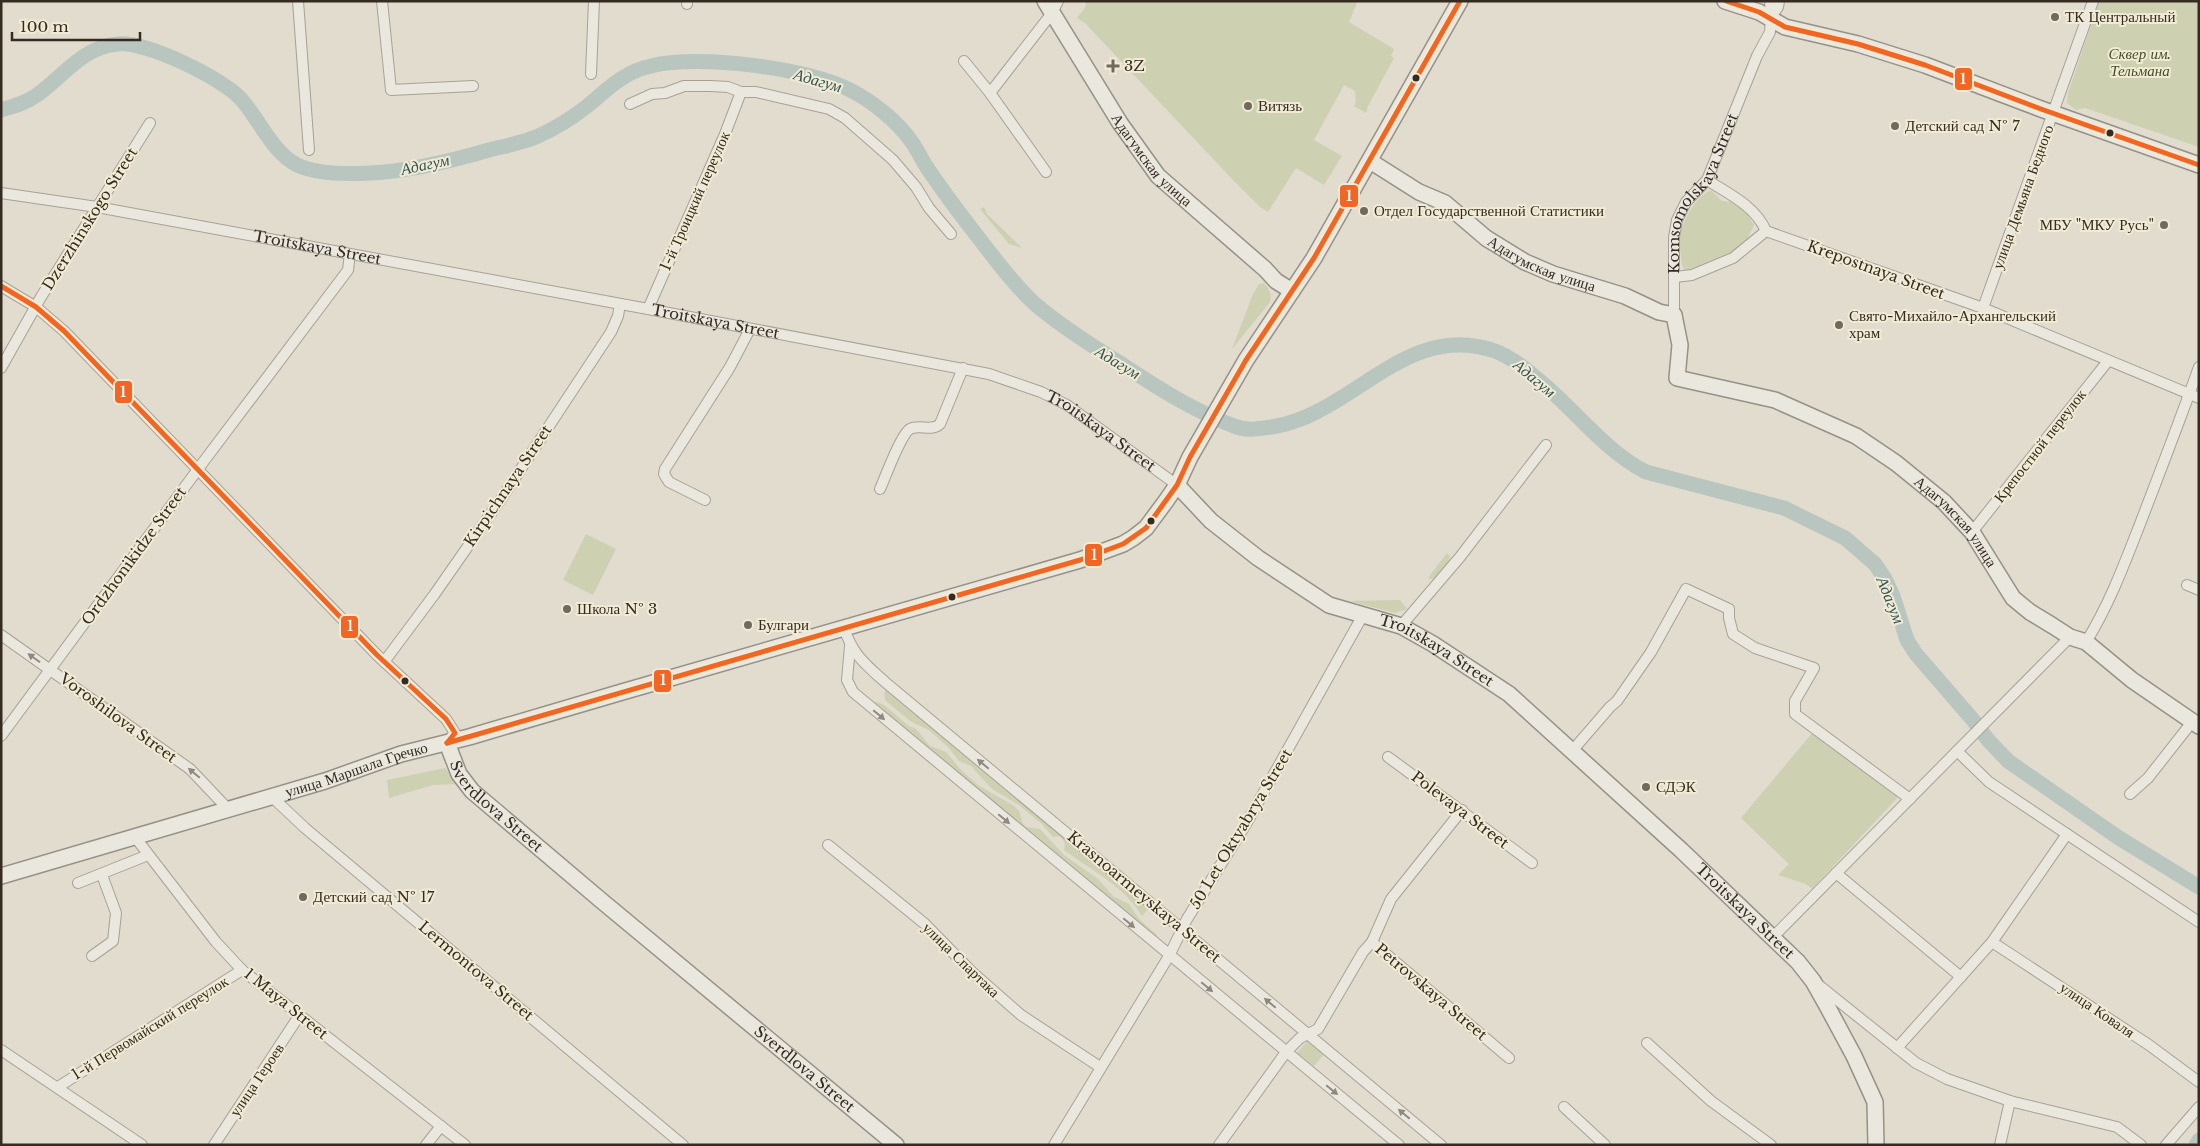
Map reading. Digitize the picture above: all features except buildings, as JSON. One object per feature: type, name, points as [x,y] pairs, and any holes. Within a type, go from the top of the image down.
[{"type":"main road","name":"улица Маршала Гречко","points":[[1,876],[325,780],[401,754],[571,708],[844,627],[1080,560],[1123,544],[1146,528],[1177,485],[1190,457],[1246,360],[1314,258],[1460,1]]},
{"type":"main road","points":[[1725,1],[1771,17],[1786,27],[1858,44],[1925,65],[2052,113],[2199,165]]},
{"type":"main road","name":"Адагумская улица","points":[[1052,4],[1115,114],[1158,176],[1265,269],[1276,281],[1292,291]]},
{"type":"main road","name":"Адагумская улица","points":[[1370,161],[1419,192],[1445,203],[1486,238],[1525,262],[1553,274],[1625,296],[1659,312],[1674,315]]},
{"type":"main road","name":"Komsomolskaya Street","points":[[1674,315],[1680,345],[1677,378]]},
{"type":"main road","name":"Адагумская улица","points":[[1677,378],[1775,400],[1856,436],[1896,462],[1944,502],[1972,532],[2013,598],[2030,612],[2070,637],[2086,642],[2132,680],[2196,724]]},
{"type":"main road","name":"Troitskaya Street","points":[[1177,485],[1212,521],[1278,572],[1329,604],[1401,626],[1433,644],[1509,694],[1681,850],[1798,962],[1813,981]]},
{"type":"main road","name":"Sverdlova Street","points":[[446,743],[459,774],[472,791],[896,1145]]},
{"type":"main road","points":[[1813,981],[1854,1056],[1875,1102],[1876,1145]]},
{"type":"street","points":[[298,1],[309,150]]},
{"type":"street","points":[[382,1],[391,90],[473,86]]},
{"type":"street","points":[[591,74],[594,1]]},
{"type":"street","name":"Komsomolskaya Street","points":[[1674,315],[1674,238],[1677,220],[1686,202],[1707,180],[1757,56],[1770,32],[1770,1]]},
{"type":"street","name":"Komsomolskaya Street","points":[[1771,17],[1779,1]]},
{"type":"street","name":"улица Демьяна Бедного","points":[[1983,308],[2094,1]]},
{"type":"street","points":[[990,93],[1052,4]]},
{"type":"street","points":[[964,61],[990,93],[1046,172]]},
{"type":"street","points":[[630,104],[639,98],[665,93],[684,86],[728,87],[741,92],[756,92],[819,106],[845,118],[893,160],[951,234]]},
{"type":"street","name":"1-й Троицкий переулок","points":[[648,309],[721,143],[741,92]]},
{"type":"street","name":"Dzerzhinskogo Street","points":[[1,368],[36,306],[150,123]]},
{"type":"street","points":[[1675,277],[1692,275],[1733,258],[1766,231],[1761,220],[1752,209],[1707,180]]},
{"type":"street","name":"Troitskaya Street","points":[[1,193],[98,208],[963,368],[1010,380],[1053,397],[1067,405],[1177,485]]},
{"type":"street","name":"Krepostnaya Street","points":[[1766,231],[1983,308],[2194,396]]},
{"type":"street","name":"Ordzhonikidze Street","points":[[1,736],[348,270],[350,254]]},
{"type":"street","name":"Sverdlova Street","points":[[1,286],[36,306],[70,337],[384,662],[452,726],[455,733],[446,743]]},
{"type":"street","name":"Kirpichnaya Street","points":[[384,662],[434,595],[503,496],[611,332],[618,316],[620,304]]},
{"type":"street","points":[[705,500],[669,482],[664,474],[665,469],[730,367],[750,329]]},
{"type":"street","name":"Крепостной переулок","points":[[1972,532],[2108,360]]},
{"type":"street","points":[[2086,642],[2115,588],[2194,396],[2199,367]]},
{"type":"street","points":[[880,489],[907,432],[912,428],[934,428],[940,424],[963,368]]},
{"type":"street","points":[[1401,626],[1460,557],[1546,444]]},
{"type":"street","points":[[2187,585],[2199,590]]},
{"type":"street","points":[[1572,751],[1622,693],[1651,652],[1686,589],[1729,609],[1729,618],[1734,634],[1755,648],[1814,668],[1795,701],[1795,714],[1910,798]]},
{"type":"street","name":"50 Let Oktyabrya Street","points":[[1054,1145],[1169,956],[1182,930],[1246,824],[1363,615]]},
{"type":"street","name":"Krasnoarmeyskaya Street","points":[[844,627],[850,646],[847,680],[853,692],[1399,1145]]},
{"type":"street","name":"Voroshilova Street","points":[[1,635],[190,769],[228,809]]},
{"type":"street","points":[[1772,938],[2070,637]]},
{"type":"street","name":"Krasnoarmeyskaya Street","points":[[850,646],[868,667],[885,682],[1441,1145]]},
{"type":"street","points":[[2130,794],[2148,778],[2196,724]]},
{"type":"street","points":[[1957,751],[1989,782],[2199,922]]},
{"type":"street","name":"Polevaya Street","points":[[1388,757],[1532,863]]},
{"type":"street","name":"Lermontova Street","points":[[271,796],[305,828],[683,1145]]},
{"type":"street","points":[[1372,942],[1391,899],[1462,810]]},
{"type":"street","points":[[1897,1048],[1992,942],[2067,834]]},
{"type":"street","name":"1 Maya Street","points":[[134,836],[216,942],[242,970],[465,1145]]},
{"type":"street","name":"улица Спартака","points":[[828,846],[925,924],[972,972],[1021,1015],[1100,1067]]},
{"type":"street","points":[[78,884],[148,855]]},
{"type":"street","points":[[1836,873],[1960,977]]},
{"type":"street","points":[[92,956],[113,941],[116,913],[102,875]]},
{"type":"street","name":"Petrovskaya Street","points":[[1219,1145],[1286,1052],[1300,1038],[1318,1029],[1363,952],[1372,942],[1509,1058]]},
{"type":"street","name":"улица Коваля","points":[[1992,942],[2149,1045],[2199,1082]]},
{"type":"street","name":"1-й Первомайский переулок","points":[[58,1087],[242,970]]},
{"type":"street","name":"Troitskaya Street","points":[[1813,981],[1836,997],[1916,1063],[1946,1079],[2010,1101],[2118,1127],[2128,1140],[2141,1145]]},
{"type":"street","name":"улица Героев","points":[[214,1145],[300,1016]]},
{"type":"street","points":[[1648,1043],[1711,1101],[1771,1145]]},
{"type":"street","points":[[1,1050],[142,1145]]},
{"type":"street","points":[[2000,1145],[2010,1101]]},
{"type":"street","points":[[1564,1107],[1605,1145]]},
{"type":"street","points":[[2166,1145],[2199,1107]]},
{"type":"street","points":[[426,1145],[441,1126]]},
{"type":"green space","name":"Витязь","points":[[1086,1],[1358,1],[1349,22],[1394,49],[1391,56],[1394,58],[1366,113],[1354,106],[1356,102],[1355,91],[1344,85],[1314,140],[1342,156],[1324,185],[1296,168],[1268,212],[1260,207],[1232,179],[1085,23],[1077,18],[1085,8]]},
{"type":"green space","name":"Сквер им. Тельмана","points":[[2099,1],[2199,1],[2199,147],[2085,108],[2076,110],[2067,103],[2068,93]]},
{"type":"green space","points":[[1711,190],[1722,201],[1732,202],[1747,214],[1754,225],[1745,244],[1724,259],[1687,274],[1682,266],[1679,238],[1687,215],[1695,203]]},
{"type":"green space","points":[[984,207],[987,214],[1022,248],[1009,244],[980,209]]},
{"type":"green space","points":[[1264,283],[1270,292],[1270,302],[1232,349],[1253,294],[1259,284]]},
{"type":"green space","points":[[586,534],[616,549],[593,595],[563,580]]},
{"type":"green space","points":[[1447,553],[1450,556],[1446,567],[1436,577],[1429,579],[1428,578]]},
{"type":"green space","points":[[1400,600],[1407,609],[1395,613],[1350,601]]},
{"type":"green space","points":[[886,688],[1150,907],[1142,916],[1116,887],[1064,850],[1064,842],[1059,836],[1053,837],[1042,824],[1019,805],[992,789],[971,766],[959,761],[948,747],[929,730],[910,721],[886,701],[884,694]]},
{"type":"green space","points":[[877,702],[884,705],[909,726],[916,729],[930,746],[946,752],[961,770],[978,785],[1014,806],[1019,811],[1023,824],[1027,827],[1040,829],[1064,855],[1098,879],[1113,896],[1129,904],[1140,920],[1157,935],[1157,940],[873,704]]},
{"type":"green space","points":[[1813,732],[1900,795],[1812,889],[1806,884],[1778,875],[1789,864],[1741,818]]},
{"type":"green space","points":[[445,768],[458,784],[433,785],[389,798],[387,780]]},
{"type":"green space","points":[[1307,1041],[1324,1054],[1314,1066],[1297,1053]]},
{"type":"waterway","name":"Адагум","points":[[1,110],[33,98],[84,56],[105,46],[131,45],[146,48],[183,62],[231,90],[248,107],[266,135],[280,152],[297,165],[307,169],[332,173],[358,174],[430,165],[536,137],[568,120],[624,77],[637,70],[651,66],[696,62],[753,65],[809,76],[833,83],[852,91],[868,101],[899,126],[965,220],[1005,272],[1035,304],[1056,321],[1149,382],[1219,420],[1243,429],[1272,427],[1301,419],[1329,405],[1407,358],[1434,348],[1463,345],[1495,351],[1526,369],[1602,440],[1630,463],[1646,472],[1784,508],[1845,538],[1875,564],[1885,579],[1893,596],[1907,640],[1916,654],[2008,761],[2119,838],[2199,887]]},
{"type":"waterway","name":"Адагум","points":[[2196,1145],[2199,1140]]},
{"type":"transit line","name":"1","points":[[447,743],[1080,560],[1123,544],[1146,528],[1177,485],[1190,457],[1246,360],[1314,258],[1460,1]]},
{"type":"transit line","name":"1","points":[[1726,1],[1759,12],[1785,27],[1858,44],[1925,65],[2041,109],[2199,165]]},
{"type":"transit line","name":"1","points":[[1,286],[36,307],[64,331],[377,655],[446,719],[455,733],[447,743]]},
{"type":"place","name":"ТК Центральный","points":[[2055,17]]},
{"type":"place","name":"3Z","points":[[1113,66]]},
{"type":"place","name":"Витязь","points":[[1248,106]]},
{"type":"place","name":"Детский сад № 7","points":[[1895,126]]},
{"type":"place","name":"Отдел Государственной Статистики","points":[[1364,211]]},
{"type":"place","name":"МБУ \"МКУ Русь\"","points":[[2164,225]]},
{"type":"place","name":"Свято-Михайло-Архангельский храм","points":[[1839,325]]},
{"type":"place","name":"Школа № 3","points":[[567,609]]},
{"type":"place","name":"Булгари","points":[[748,625]]},
{"type":"place","name":"СДЭК","points":[[1646,787]]},
{"type":"place","name":"Детский сад № 17","points":[[303,897]]}]
